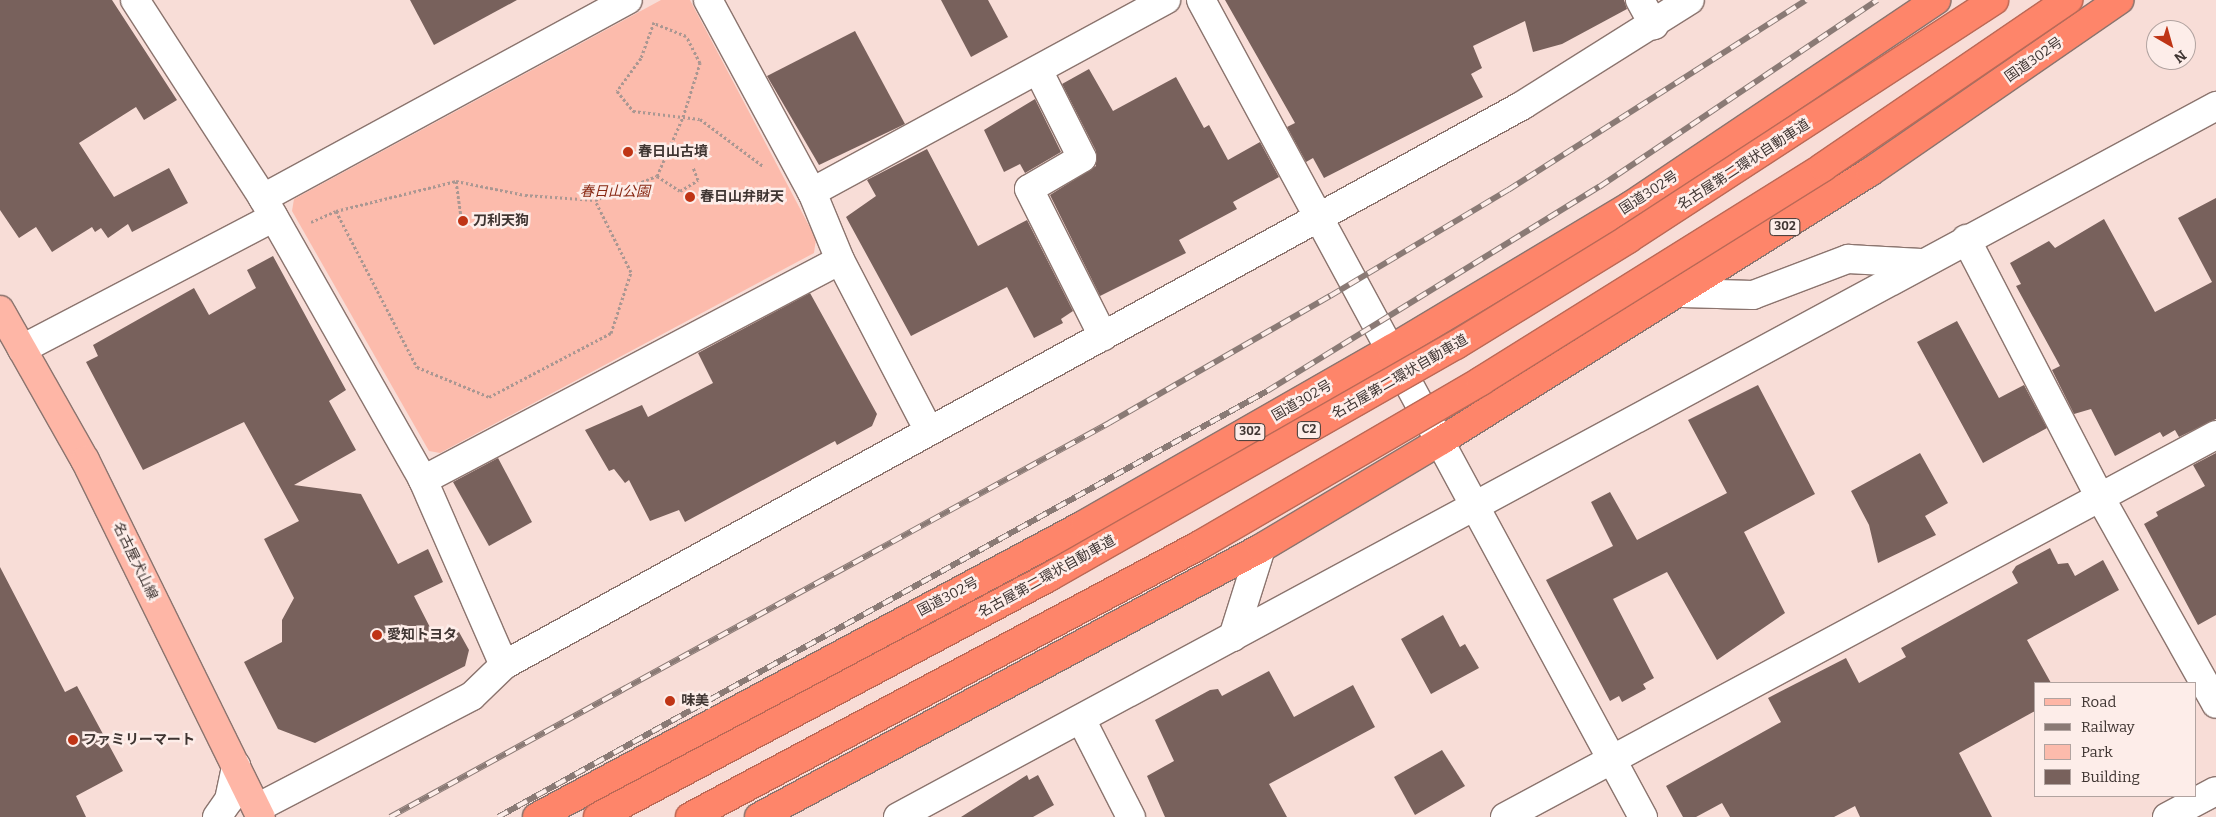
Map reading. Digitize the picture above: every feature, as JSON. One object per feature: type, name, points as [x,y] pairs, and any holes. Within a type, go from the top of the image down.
[{"type":"highway","name":"国道302号","points":[[537,817],[1094,519],[1391,350],[1630,206],[1936,0]]},
{"type":"highway","name":"名古屋第二環状自動車道","points":[[598,817],[1049,577],[1448,350],[1636,234],[1994,0]]},
{"type":"highway","points":[[690,817],[1198,546],[1481,381],[1806,178],[2068,0]]},
{"type":"highway","name":"国道302号","points":[[759,817],[1261,548],[1442,440],[1682,293],[1870,172],[2119,0]]},
{"type":"main road","name":"名古屋犬山線","points":[[0,310],[85,460],[259,812]]},
{"type":"street","points":[[135,0],[269,207],[423,480],[504,666]]},
{"type":"street","points":[[22,349],[628,0]]},
{"type":"street","points":[[708,0],[812,192],[840,260],[929,431]]},
{"type":"street","points":[[812,192],[1166,0]]},
{"type":"street","points":[[1201,0],[1442,440],[1643,817]]},
{"type":"street","points":[[1640,0],[1654,25]]},
{"type":"street","points":[[259,812],[472,696],[504,666],[1523,105],[1654,25],[1690,0]]},
{"type":"street","points":[[1038,70],[1082,158],[1029,190],[1103,336]]},
{"type":"street","points":[[898,817],[1081,720],[1966,239],[2216,106]]},
{"type":"street","points":[[1966,239],[2100,497],[2216,704]]},
{"type":"street","points":[[1682,293],[1753,295],[1848,259],[1922,263]]},
{"type":"street","points":[[423,480],[840,260]]},
{"type":"street","points":[[1505,817],[2216,435]]},
{"type":"street","points":[[1233,637],[1261,548]]},
{"type":"street","points":[[1081,720],[1131,817]]},
{"type":"street","points":[[217,817],[229,800],[236,766]]},
{"type":"street","points":[[2167,817],[2216,791]]},
{"type":"path","points":[[301,227],[336,211],[456,181],[525,195],[595,200],[657,176],[684,118],[700,63],[686,36],[654,23],[650,16]]},
{"type":"path","points":[[654,23],[641,58],[617,91],[633,111],[700,119],[760,167],[768,164]]},
{"type":"path","points":[[657,176],[680,191],[698,180],[693,168]]},
{"type":"path","points":[[456,181],[461,215]]},
{"type":"path","points":[[336,211],[418,367],[489,397],[611,333],[631,272],[595,200]]},
{"type":"green space","name":"春日山公園","points":[[661,0],[690,0],[816,239],[814,253],[440,453],[429,451],[292,211],[294,199]]},
{"type":"building","points":[[0,0],[112,0],[177,100],[144,120],[136,107],[79,143],[114,197],[169,168],[188,203],[132,232],[128,224],[108,238],[101,228],[95,232],[92,227],[52,252],[36,227],[19,238],[0,210]]},
{"type":"building","points":[[410,0],[517,0],[434,45]]},
{"type":"building","points":[[941,0],[988,0],[1008,37],[971,57]]},
{"type":"building","points":[[1225,0],[1624,0],[1627,9],[1562,44],[1533,52],[1525,21],[1473,46],[1482,68],[1471,74],[1483,97],[1324,178],[1313,158],[1306,162],[1287,127],[1295,123]]},
{"type":"building","points":[[855,31],[905,124],[819,165],[767,76]]},
{"type":"building","points":[[1089,69],[1113,111],[1176,77],[1204,128],[1209,125],[1228,160],[1260,142],[1279,177],[1233,202],[1237,209],[1179,240],[1186,253],[1100,296],[1050,195],[1096,166],[1096,151],[1062,84]]},
{"type":"building","points":[[1035,99],[1061,152],[1025,173],[1020,164],[1004,172],[984,130]]},
{"type":"building","points":[[927,149],[978,246],[1027,220],[1073,311],[1061,319],[1063,323],[1034,338],[1007,287],[911,336],[846,217],[876,196],[867,180]]},
{"type":"building","points":[[2216,198],[2216,419],[2179,437],[2175,430],[2163,437],[2160,432],[2115,456],[2091,409],[2074,414],[2052,370],[2060,366],[2016,286],[2021,284],[2010,263],[2049,241],[2055,248],[2104,219],[2155,312],[2212,282],[2178,218]]},
{"type":"building","points":[[273,256],[346,390],[329,401],[356,450],[294,485],[361,494],[398,564],[428,549],[443,582],[414,596],[438,643],[459,632],[469,650],[465,666],[315,743],[278,729],[244,662],[282,642],[282,620],[294,598],[264,539],[299,521],[244,422],[143,470],[86,362],[98,356],[93,345],[194,288],[209,315],[256,288],[247,270]]},
{"type":"building","points":[[810,293],[877,414],[872,426],[837,445],[835,441],[685,522],[679,510],[650,521],[629,480],[625,483],[614,469],[609,471],[585,430],[642,405],[648,417],[713,383],[698,353]]},
{"type":"building","points":[[1957,321],[1999,398],[2024,385],[2047,428],[1983,463],[1917,342]]},
{"type":"building","points":[[1758,385],[1815,494],[1744,532],[1785,613],[1717,660],[1667,572],[1613,599],[1654,678],[1643,684],[1646,689],[1622,702],[1619,696],[1610,701],[1546,580],[1613,546],[1591,502],[1610,492],[1637,540],[1727,493],[1688,420]]},
{"type":"building","points":[[1920,453],[1948,503],[1925,516],[1936,535],[1878,563],[1869,525],[1851,491]]},
{"type":"building","points":[[2216,453],[2216,615],[2198,625],[2144,524],[2158,516],[2156,512],[2205,486],[2193,465]]},
{"type":"building","points":[[498,458],[532,522],[489,546],[453,482]]},
{"type":"building","points":[[2050,548],[2058,564],[2068,563],[2075,576],[2103,560],[2119,590],[2027,640],[2050,682],[2034,682],[2034,712],[1959,753],[1992,817],[1860,817],[1855,806],[1834,817],[1730,817],[1722,803],[1696,817],[1683,817],[1666,786],[1781,722],[1768,698],[1846,658],[1859,683],[1906,657],[1901,648],[2018,583],[2012,572],[2016,566]]},
{"type":"building","points":[[0,567],[65,692],[77,686],[123,771],[76,796],[86,817],[0,817]]},
{"type":"building","points":[[1443,615],[1460,647],[1465,644],[1479,668],[1431,694],[1401,639]]},
{"type":"building","points":[[1269,671],[1294,717],[1353,685],[1375,727],[1269,784],[1287,817],[1165,817],[1147,776],[1174,761],[1155,720],[1210,690],[1218,689],[1222,696]]},
{"type":"building","points":[[1442,750],[1465,786],[1415,815],[1394,777]]},
{"type":"building","points":[[1027,775],[1029,780],[1038,775],[1054,805],[1033,817],[961,817]]},
{"type":"railway","points":[[390,817],[1109,423],[1330,296],[1508,190],[1806,0]]},
{"type":"railway","points":[[498,817],[1267,391],[1599,187],[1877,0]]},
{"type":"place","name":"春日山古墳","points":[[628,152]]},
{"type":"place","name":"春日山弁財天","points":[[690,197]]},
{"type":"place","name":"刀利天狗","points":[[463,221]]},
{"type":"place","name":"愛知トヨタ","points":[[377,635]]},
{"type":"place","name":"味美","points":[[670,701]]},
{"type":"place","name":"ファミリーマート","points":[[73,740]]}]
